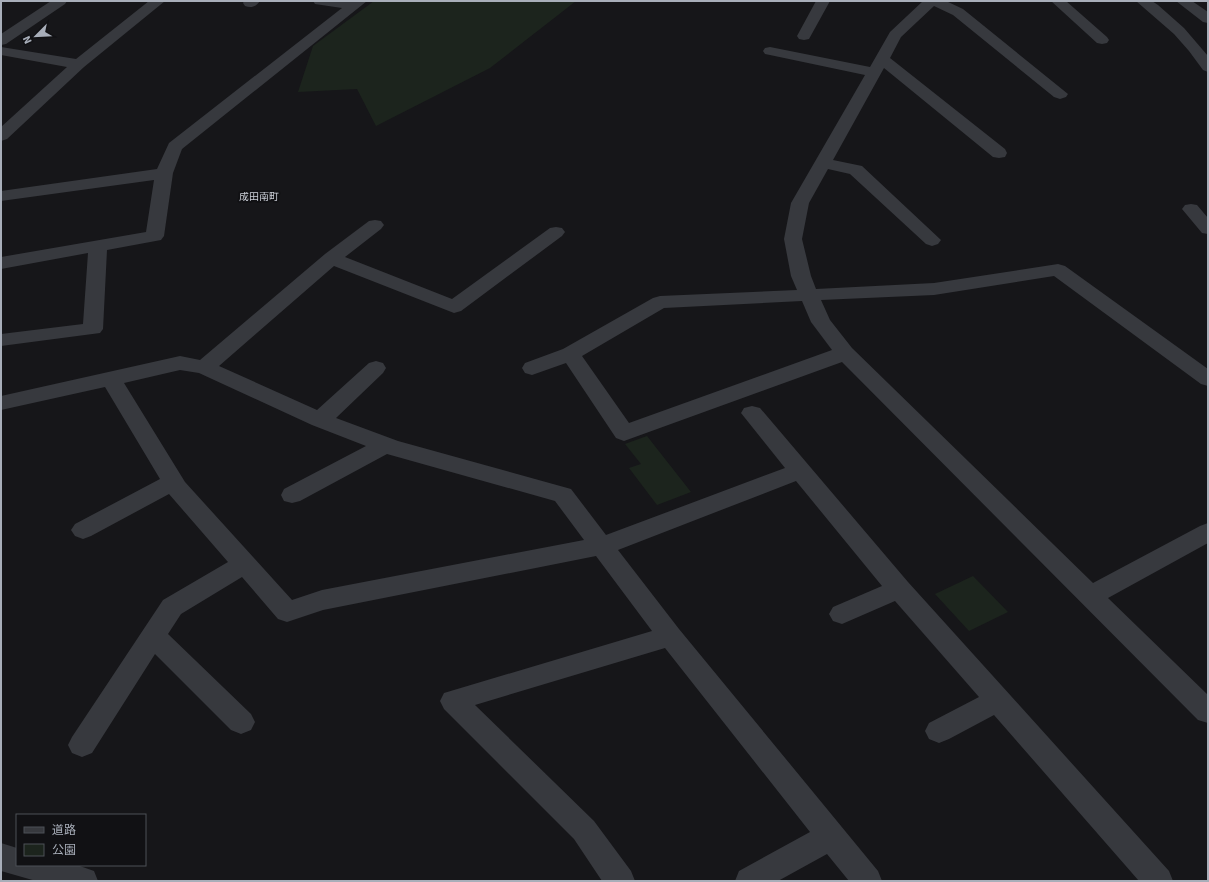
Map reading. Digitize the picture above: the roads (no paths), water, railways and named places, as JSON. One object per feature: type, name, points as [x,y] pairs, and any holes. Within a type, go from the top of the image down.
[{"type":"street","points":[[1,41],[60,1]]},
{"type":"street","points":[[1,136],[79,64],[158,1]]},
{"type":"street","points":[[320,1],[357,3]]},
{"type":"street","points":[[804,36],[823,1]]},
{"type":"street","points":[[931,1],[895,35],[800,203],[794,239],[801,276],[822,322],[846,353],[1208,712]]},
{"type":"street","points":[[934,1],[958,12],[1060,94]]},
{"type":"street","points":[[1058,1],[1102,40]]},
{"type":"street","points":[[1143,1],[1164,16],[1196,48],[1208,67]]},
{"type":"street","points":[[1182,1],[1208,19]]},
{"type":"street","points":[[1,263],[155,236],[164,173],[175,147],[357,3]]},
{"type":"street","points":[[1,51],[79,64]]},
{"type":"street","points":[[770,51],[878,65],[999,153]]},
{"type":"street","points":[[823,163],[856,170],[932,240]]},
{"type":"street","points":[[1,196],[164,173]]},
{"type":"street","points":[[1191,209],[1208,229]]},
{"type":"street","points":[[204,367],[332,258],[375,225]]},
{"type":"street","points":[[332,258],[454,307],[556,232]]},
{"type":"street","points":[[1,340],[93,329],[98,247]]},
{"type":"street","points":[[532,368],[570,354],[660,302],[934,289],[1058,270],[1208,380]]},
{"type":"street","points":[[570,354],[624,433],[846,353]]},
{"type":"street","points":[[1,403],[180,363],[204,367],[320,420],[385,445],[563,495],[670,636],[867,881]]},
{"type":"street","points":[[320,420],[376,368]]},
{"type":"street","points":[[111,379],[177,488],[287,612],[322,600],[602,546],[800,471]]},
{"type":"street","points":[[752,413],[899,589],[1158,881]]},
{"type":"street","points":[[292,495],[385,445]]},
{"type":"street","points":[[83,530],[174,482]]},
{"type":"street","points":[[1090,596],[1208,532]]},
{"type":"street","points":[[82,745],[172,607],[244,564]]},
{"type":"street","points":[[842,614],[899,589]]},
{"type":"street","points":[[153,636],[241,722]]},
{"type":"street","points":[[620,881],[584,830],[453,701],[670,636]]},
{"type":"street","points":[[939,731],[998,700]]},
{"type":"street","points":[[750,881],[831,836]]},
{"type":"street","points":[[1,857],[16,862]]},
{"type":"street","points":[[32,866],[83,881]]},
{"type":"district","name":"成田南町","points":[[259,196]]}]
